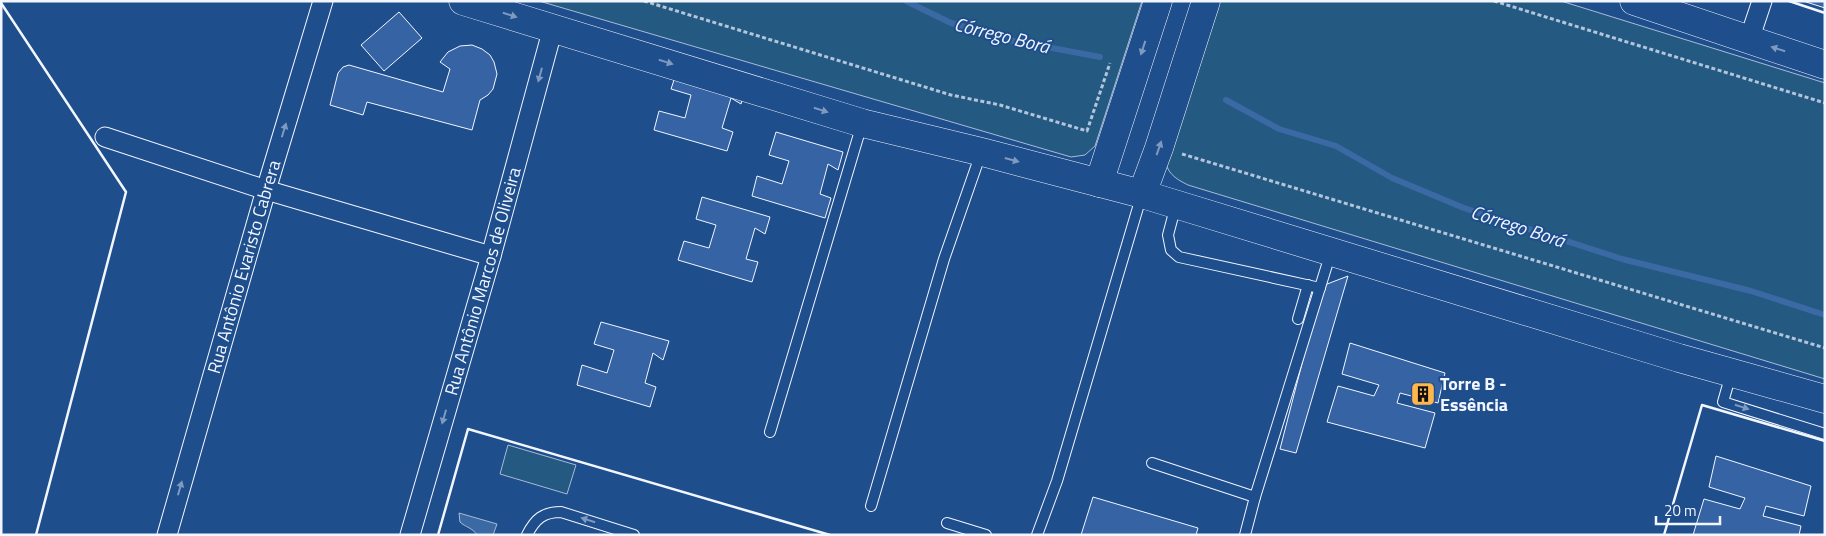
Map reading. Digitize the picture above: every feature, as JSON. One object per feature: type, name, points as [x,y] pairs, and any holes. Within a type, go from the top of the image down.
[{"type":"main road","points":[[463,1],[862,123],[1142,194],[1731,374],[1825,399]]},
{"type":"main road","points":[[1099,183],[1158,1]]},
{"type":"main road","points":[[1142,194],[1159,148],[1206,1]]},
{"type":"main road","points":[[1634,1],[1825,64]]},
{"type":"street","name":"Rua Antônio Evaristo Cabrera","points":[[166,535],[323,1]]},
{"type":"street","points":[[1749,40],[1762,1]]},
{"type":"street","name":"Rua Antônio Marcos de Oliveira","points":[[410,535],[491,256],[553,28]]},
{"type":"street","points":[[104,137],[266,190],[491,256]]},
{"type":"lane","points":[[770,432],[862,123]]},
{"type":"lane","points":[[871,506],[944,259],[982,152]]},
{"type":"lane","points":[[1037,535],[1057,481],[1142,194]]},
{"type":"lane","points":[[1176,205],[1168,235],[1171,250],[1179,257],[1320,288]]},
{"type":"lane","points":[[1246,535],[1255,497],[1331,251]]},
{"type":"lane","points":[[1298,319],[1308,285]]},
{"type":"lane","points":[[1731,374],[1723,402],[1825,434]]},
{"type":"lane","points":[[1152,463],[1255,497]]},
{"type":"lane","points":[[527,535],[538,518],[552,512],[561,512],[634,535]]},
{"type":"lane","points":[[947,523],[986,535]]},
{"type":"path","points":[[644,1],[951,95],[1000,105],[1087,130],[1112,57]]},
{"type":"path","points":[[1494,1],[1825,103]]},
{"type":"path","points":[[1181,154],[1825,348]]},
{"type":"shaded area","points":[[539,1],[1142,1],[1095,146],[1085,155],[1071,157]]},
{"type":"shaded area","points":[[1212,1],[1561,1],[1825,83],[1825,379],[1188,185],[1179,180],[1169,171],[1164,157]]},
{"type":"shaded area","points":[[508,445],[576,465],[567,494],[500,474]]},
{"type":"shaded area","points":[[459,513],[497,524],[493,535],[477,535],[460,522]]},
{"type":"building","points":[[1803,1],[1825,1],[1825,8]]},
{"type":"building","points":[[399,12],[422,38],[384,71],[361,45]]},
{"type":"building","points":[[472,45],[490,55],[497,74],[493,89],[480,100],[472,130],[367,102],[363,115],[330,105],[338,73],[343,67],[349,65],[443,92],[450,69],[440,62],[448,52],[460,46]]},
{"type":"building","points":[[678,68],[745,89],[741,104],[731,98],[722,128],[733,132],[727,151],[654,130],[659,111],[685,118],[691,95],[671,89]]},
{"type":"building","points":[[776,132],[843,152],[838,170],[828,164],[820,194],[831,198],[825,218],[752,196],[757,176],[782,184],[789,161],[769,155]]},
{"type":"building","points":[[702,197],[770,217],[765,234],[755,228],[746,259],[758,262],[752,282],[678,260],[684,241],[709,248],[716,225],[696,219]]},
{"type":"building","points":[[1348,276],[1296,453],[1280,449],[1322,286]]},
{"type":"building","points":[[601,322],[669,341],[663,360],[653,353],[645,383],[656,387],[650,407],[577,385],[582,365],[607,373],[614,350],[594,344]]},
{"type":"building","name":"Torre B - Essência","points":[[1350,343],[1445,373],[1438,403],[1400,393],[1397,403],[1435,413],[1425,448],[1327,422],[1338,386],[1374,396],[1379,385],[1342,374]]},
{"type":"building","points":[[1716,456],[1811,486],[1804,516],[1766,506],[1763,516],[1801,526],[1799,535],[1693,535],[1704,499],[1740,509],[1745,498],[1709,487]]},
{"type":"building","points":[[1093,497],[1198,528],[1196,535],[1081,535]]},
{"type":"waterway","name":"Córrego Borá","points":[[906,1],[951,23],[1009,40],[1100,57]]},
{"type":"waterway","name":"Córrego Borá","points":[[1226,100],[1279,129],[1336,146],[1392,178],[1464,208],[1622,259],[1751,291],[1825,315]]},
{"type":"wall","points":[[1789,1],[1825,13]]},
{"type":"wall","points":[[1,3],[126,192],[36,535]]},
{"type":"wall","points":[[1664,535],[1702,405],[1825,441]]},
{"type":"wall","points":[[438,535],[468,429],[830,535]]},
{"type":"place","name":"Torre B - Essência","points":[[1423,394]]}]
